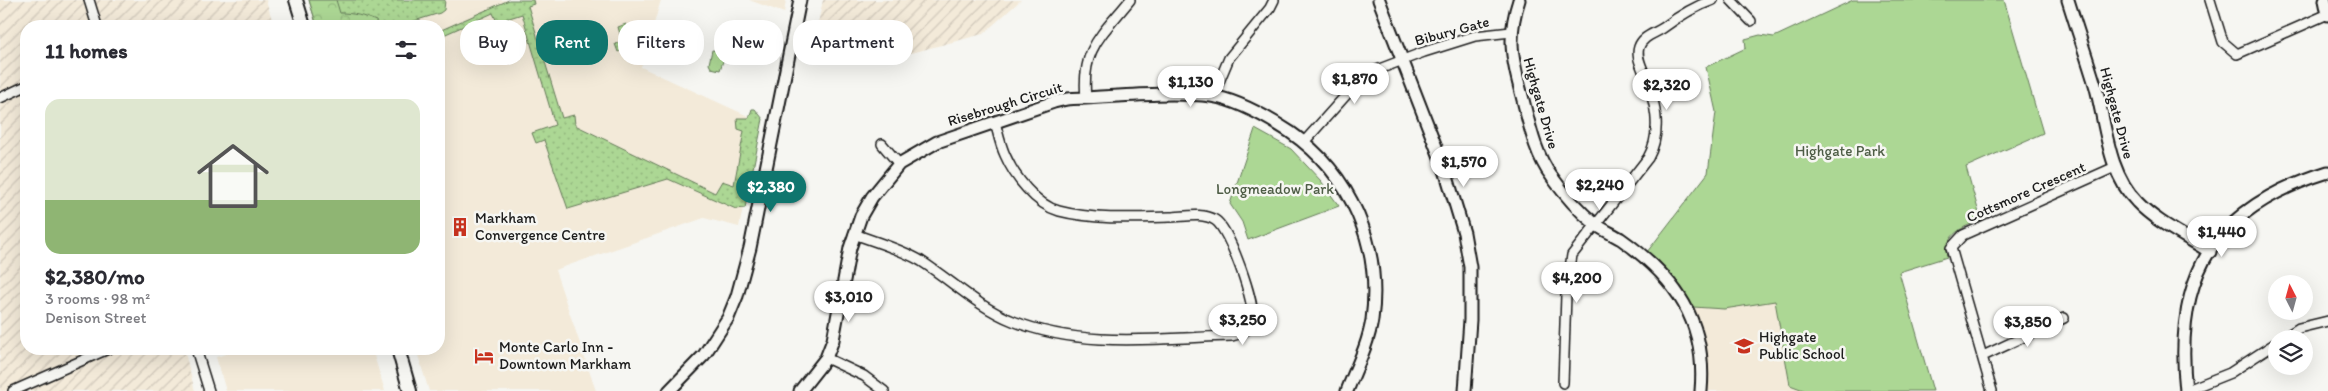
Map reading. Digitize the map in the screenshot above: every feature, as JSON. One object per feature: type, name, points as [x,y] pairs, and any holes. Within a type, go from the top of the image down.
[{"type":"main road","points":[[296,0],[302,20]]},
{"type":"main road","points":[[400,355],[410,391]]},
{"type":"street","points":[[89,0],[95,20]]},
{"type":"street","points":[[669,391],[704,355],[728,318],[737,296],[750,248],[800,0]]},
{"type":"street","points":[[1086,98],[1085,85],[1088,56],[1097,41],[1130,0]]},
{"type":"street","points":[[1213,96],[1229,58],[1270,8],[1274,0]]},
{"type":"street","points":[[1379,0],[1445,170],[1464,233],[1470,266],[1470,311],[1465,391]]},
{"type":"street","name":"Highgate Drive","points":[[1519,0],[1511,32],[1511,51],[1542,162],[1578,208],[1596,225],[1622,240],[1658,270],[1690,311],[1701,350],[1701,391]]},
{"type":"street","points":[[1563,384],[1566,295],[1572,255],[1648,158],[1655,146],[1657,122],[1655,108],[1639,60],[1639,46],[1644,39],[1660,30],[1685,11],[1712,0]]},
{"type":"street","points":[[1731,0],[1751,21]]},
{"type":"street","name":"Highgate Drive","points":[[2068,0],[2096,88],[2115,167],[2136,202],[2152,215],[2210,252]]},
{"type":"street","points":[[2210,0],[2223,42],[2236,54],[2328,14],[2325,0]]},
{"type":"street","name":"Bibury Gate","points":[[1304,142],[1356,84],[1374,72],[1402,60],[1474,36],[1511,32]]},
{"type":"street","points":[[0,98],[20,89]]},
{"type":"street","name":"Risebrough Circuit","points":[[800,391],[826,358],[833,340],[854,234],[872,198],[899,164],[937,142],[1054,102],[1086,98],[1189,95],[1213,96],[1253,111],[1304,142],[1326,162],[1348,194],[1360,216],[1368,240],[1374,294],[1372,320],[1366,343],[1347,391]]},
{"type":"street","points":[[854,234],[921,261],[973,300],[1012,321],[1038,330],[1071,337],[1106,340],[1232,336],[1242,334],[1249,327],[1253,320],[1250,298],[1227,235],[1215,220],[1190,215],[1100,216],[1054,209],[1032,194],[1016,175],[1005,155],[995,122]]},
{"type":"street","points":[[882,144],[899,164]]},
{"type":"street","name":"Cottsmore Crescent","points":[[1992,391],[1951,248],[1963,235],[2115,167]]},
{"type":"street","points":[[2268,348],[2230,373],[2186,391],[2183,356],[2184,319],[2193,287],[2210,252],[2238,217],[2252,206],[2272,193],[2328,172]]},
{"type":"street","points":[[1983,356],[2064,318]]},
{"type":"street","points":[[2296,330],[2328,321]]},
{"type":"street","points":[[13,391],[94,355]]},
{"type":"street","points":[[198,355],[209,391]]},
{"type":"street","points":[[826,358],[864,376],[884,391]]},
{"type":"shaded area","points":[[0,0],[266,0],[272,20],[20,20],[20,355],[186,355],[195,391],[0,391]]},
{"type":"shaded area","points":[[318,0],[661,0],[655,20],[618,20],[618,65],[642,65],[641,67],[761,122],[739,227],[704,218],[555,270],[596,391],[429,391],[418,355],[445,355],[445,20],[323,20]]},
{"type":"shaded area","points":[[749,0],[786,0],[784,13]]},
{"type":"shaded area","points":[[823,0],[1021,0],[983,34],[913,52],[913,20],[819,20]]},
{"type":"shaded area","name":"Highgate Public School","points":[[1775,300],[1790,385],[1806,391],[1707,391],[1707,349],[1693,307],[1724,309]]},
{"type":"shaded area","points":[[222,355],[374,355],[385,391],[226,391],[216,357]]},
{"type":"green space","points":[[309,0],[445,0],[444,10],[440,13],[417,20],[315,20]]},
{"type":"green space","points":[[309,0],[336,0],[340,13],[354,14],[373,20],[315,20]]},
{"type":"green space","points":[[509,0],[533,0],[534,4],[528,6],[536,32],[536,61],[526,27],[526,20],[524,20],[522,14],[503,20],[496,20],[493,13],[477,20],[464,20]]},
{"type":"green space","name":"Highgate Park","points":[[1853,0],[2004,0],[2043,133],[1966,167],[1981,220],[1956,232],[1949,242],[1947,257],[1899,272],[1933,391],[1806,391],[1790,385],[1775,301],[1724,309],[1693,307],[1672,275],[1647,252],[1708,173],[1716,112],[1706,67],[1746,48],[1745,39],[1760,35],[1774,37]]},
{"type":"green space","points":[[460,22],[460,28],[445,34],[445,28]]},
{"type":"green space","points":[[712,50],[714,50],[714,65],[722,65],[720,70],[711,68],[709,64]]},
{"type":"green space","points":[[537,65],[546,65],[562,118],[574,115],[575,125],[715,193],[722,181],[734,185],[744,131],[738,129],[737,118],[749,118],[752,109],[755,109],[763,119],[745,208],[736,209],[668,179],[568,209],[544,140],[536,143],[532,133],[555,125]]},
{"type":"green space","name":"Longmeadow Park","points":[[1255,129],[1291,149],[1321,181],[1339,206],[1248,240],[1242,222],[1230,204]]},
{"type":"place","name":"Markham Convergence Centre","points":[[460,227]]},
{"type":"place","name":"Highgate Public School","points":[[1744,346]]},
{"type":"place","name":"Monte Carlo Inn - Downtown Markham","points":[[484,356]]}]
